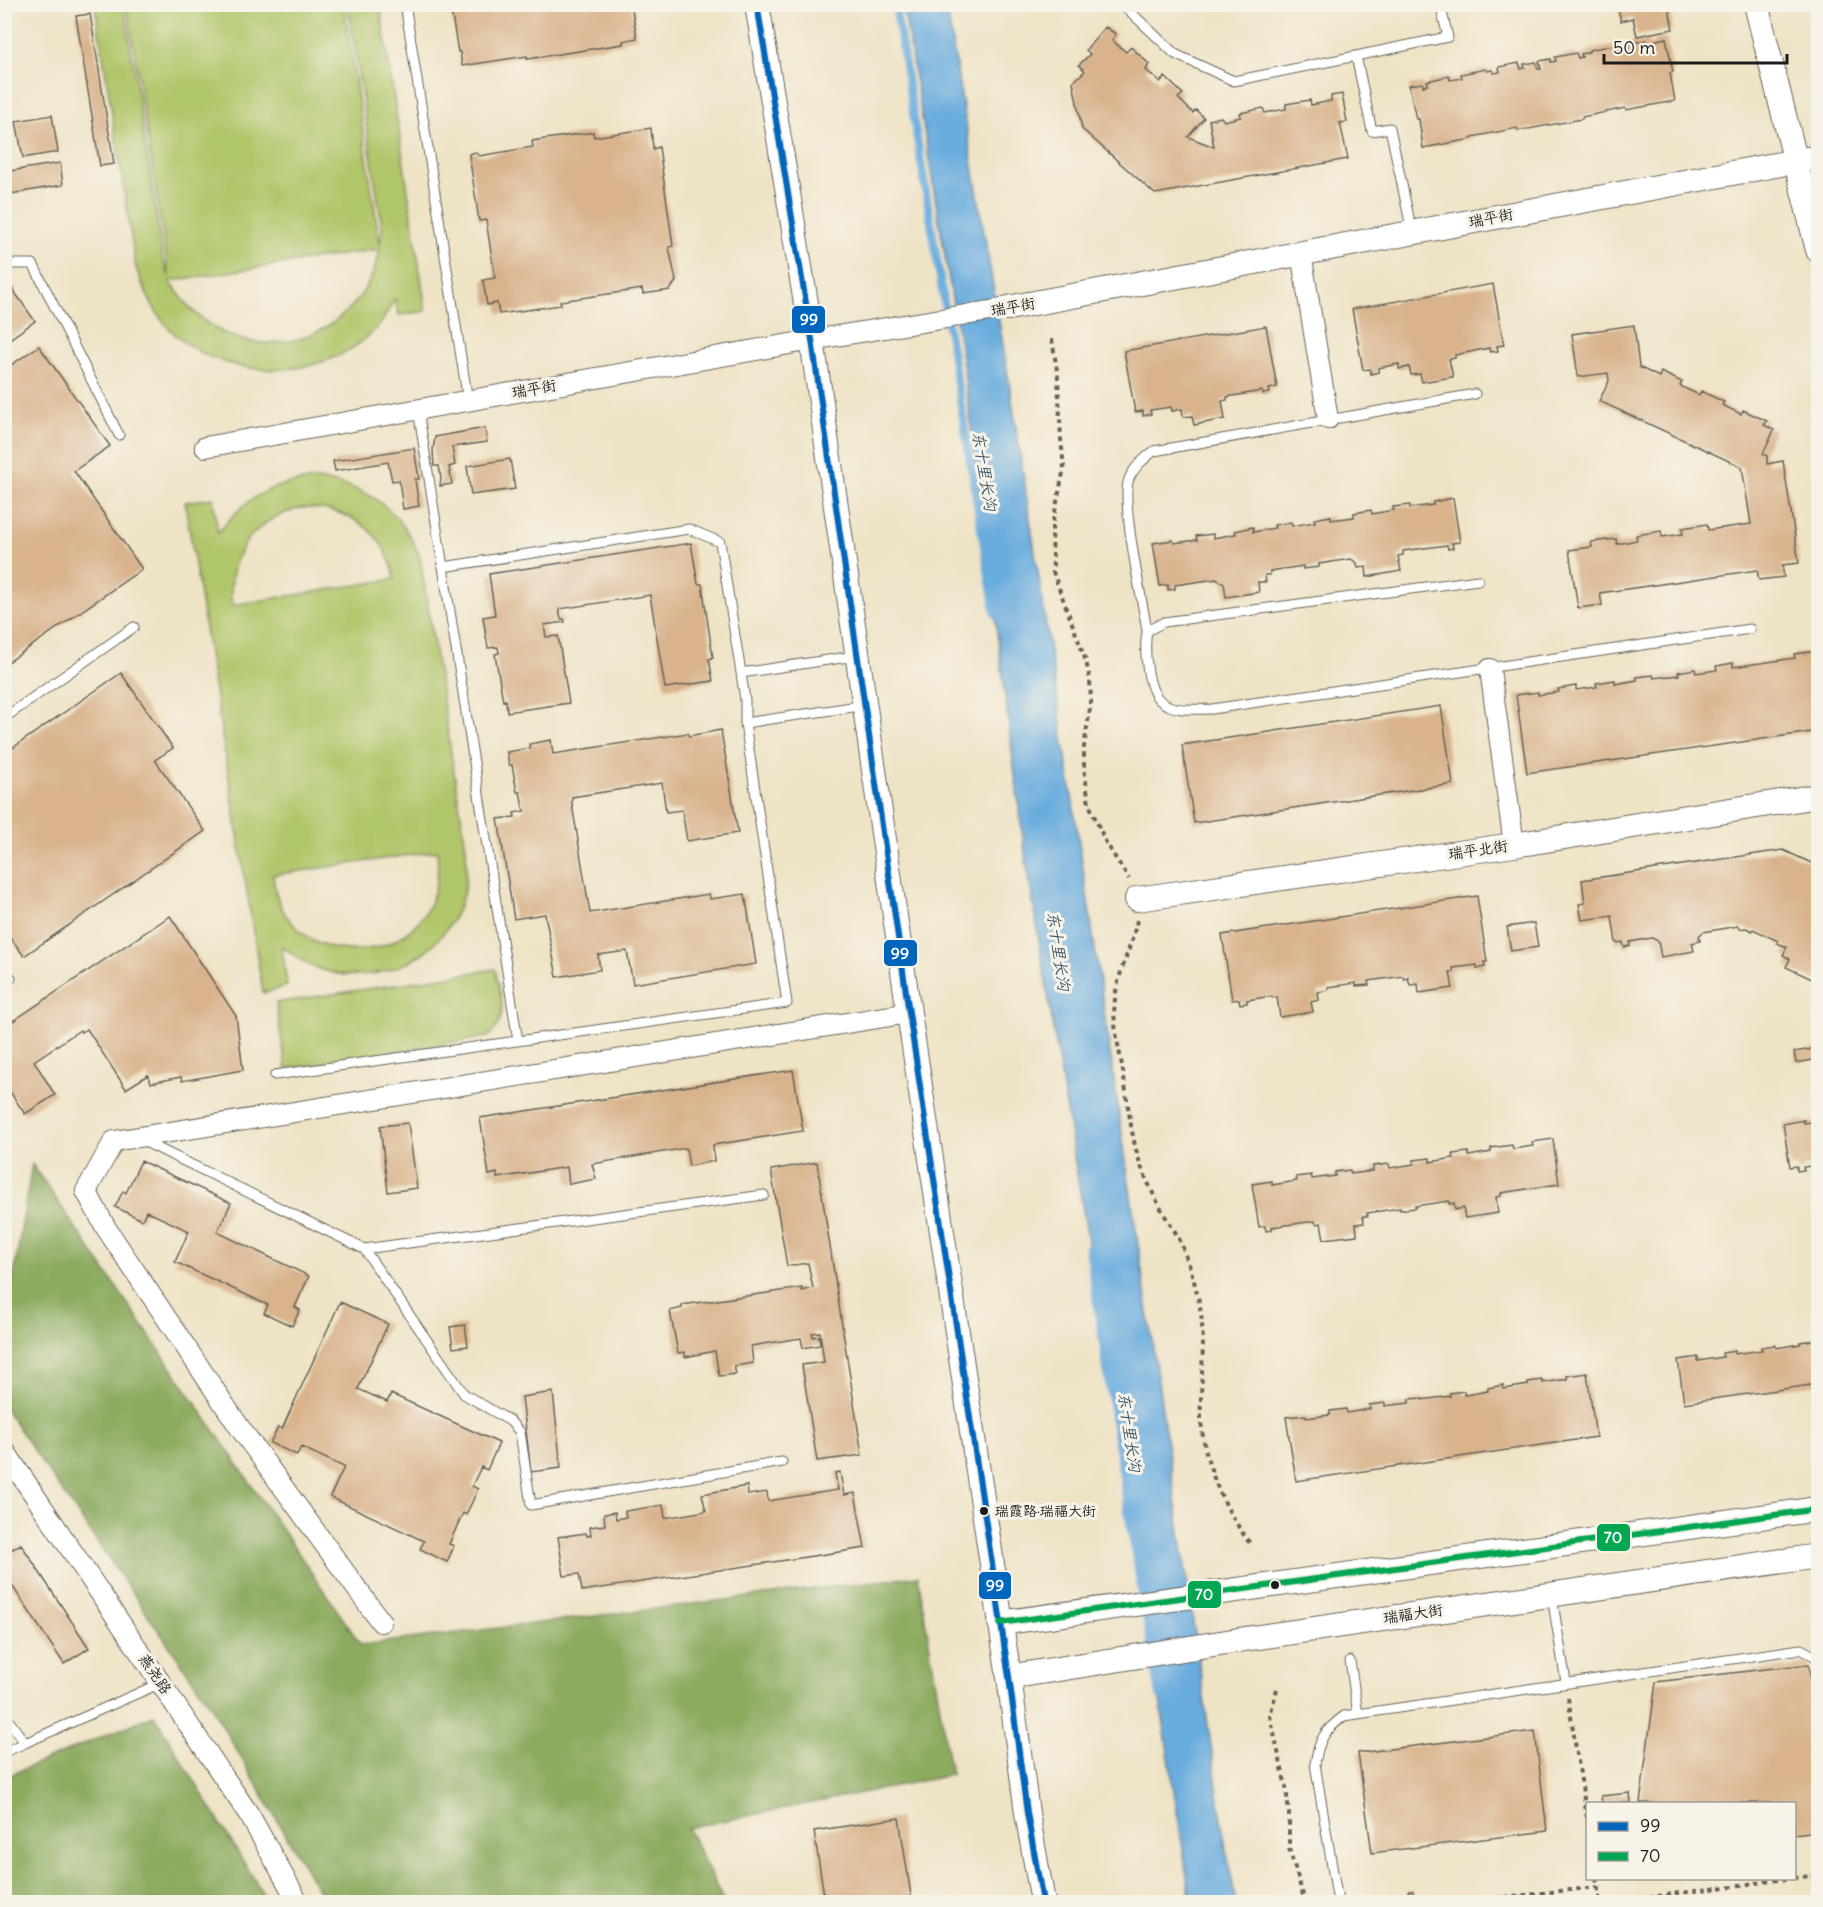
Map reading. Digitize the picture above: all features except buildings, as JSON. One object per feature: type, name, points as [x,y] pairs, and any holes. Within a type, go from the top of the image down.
[{"type":"street","points":[[757,4],[812,340],[909,1013],[1009,1677],[1027,1813],[1043,1902]]},
{"type":"street","points":[[1756,4],[1808,159],[1818,250]]},
{"type":"street","name":"瑞平街","points":[[205,447],[812,340],[1008,308],[1808,159]]},
{"type":"street","points":[[1301,253],[1328,419]]},
{"type":"street","points":[[1490,669],[1514,844]]},
{"type":"street","name":"瑞平北街","points":[[1137,899],[1514,844],[1818,796]]},
{"type":"street","points":[[381,1622],[240,1428],[106,1228],[86,1191],[114,1141],[909,1013]]},
{"type":"street","name":"燕尧路","points":[[4,1450],[250,1816],[298,1902]]},
{"type":"street","points":[[1000,1623],[1818,1509]]},
{"type":"street","name":"瑞福大街","points":[[1009,1677],[1245,1639],[1818,1556]]},
{"type":"lane","points":[[405,4],[468,401]]},
{"type":"lane","points":[[1122,4],[1174,54],[1234,81],[1448,37],[1440,4]]},
{"type":"lane","points":[[1356,56],[1372,131],[1390,128],[1412,232]]},
{"type":"lane","points":[[4,264],[33,264],[118,435]]},
{"type":"lane","points":[[1475,394],[1154,452],[1139,463],[1128,479],[1126,501],[1147,631],[1145,643],[1147,668],[1152,689],[1161,702],[1179,709],[1212,709],[1750,629]]},
{"type":"lane","points":[[418,409],[518,1041]]},
{"type":"lane","points":[[275,1075],[787,1003],[745,723],[745,700],[720,542],[689,529],[443,567]]},
{"type":"lane","points":[[1147,631],[1164,622],[1478,580]]},
{"type":"lane","points":[[4,718],[134,627]]},
{"type":"lane","points":[[741,674],[858,656]]},
{"type":"lane","points":[[745,723],[865,705]]},
{"type":"lane","points":[[4,969],[11,978]]},
{"type":"lane","points":[[137,1137],[364,1249],[464,1394],[510,1421],[520,1432],[531,1505],[782,1462]]},
{"type":"lane","points":[[364,1249],[764,1195]]},
{"type":"lane","points":[[1552,1594],[1566,1682]]},
{"type":"lane","points":[[1338,1902],[1315,1764],[1317,1748],[1326,1730],[1344,1716],[1801,1649],[1818,1658]]},
{"type":"lane","points":[[1350,1661],[1358,1714]]},
{"type":"lane","points":[[4,1752],[161,1683]]},
{"type":"lane","points":[[4,1714],[25,1743]]},
{"type":"path","points":[[1052,339],[1058,378],[1064,468],[1052,526],[1053,573],[1086,661],[1090,680],[1091,702],[1084,747],[1084,768],[1089,804],[1106,843],[1134,888],[1139,910],[1114,1000],[1128,1101],[1139,1160],[1163,1213],[1179,1240],[1197,1295],[1204,1353],[1201,1420],[1210,1470],[1225,1505],[1251,1545]]},
{"type":"path","points":[[1566,1682],[1586,1817]]},
{"type":"path","points":[[1277,1689],[1270,1716],[1286,1787],[1289,1812],[1288,1848],[1305,1902]]},
{"type":"path","points":[[1796,1878],[1818,1875]]},
{"type":"path","points":[[1596,1880],[1600,1902]]},
{"type":"path","points":[[1613,1902],[1779,1880]]},
{"type":"path","points":[[1460,1902],[1597,1887]]},
{"type":"green space","points":[[95,5],[124,5],[163,260],[169,276],[127,5],[344,5],[380,245],[382,227],[348,5],[380,5],[426,311],[399,315],[395,299],[381,323],[361,342],[337,356],[310,365],[282,369],[254,369],[227,363],[201,352],[178,337],[158,314],[136,268]],"holes":[[[380,249],[373,274],[360,296],[343,314],[323,329],[301,338],[276,343],[251,342],[217,329],[194,312],[170,281]]]},
{"type":"green space","points":[[317,480],[336,483],[367,494],[392,513],[403,526],[420,557],[466,848],[466,878],[462,900],[448,927],[417,957],[398,967],[377,973],[355,975],[333,973],[312,966],[282,946],[287,986],[263,993],[185,502],[213,498],[218,533],[238,510],[260,494],[301,481]],"holes":[[[301,508],[335,512],[362,525],[383,547],[395,579],[232,605],[231,587],[234,570],[246,542],[269,521]],[[437,851],[434,892],[418,922],[393,941],[363,950],[332,947],[304,934],[283,910],[273,875]]]},
{"type":"green space","points":[[495,969],[501,997],[501,1015],[499,1023],[487,1037],[286,1069],[276,1003]]},
{"type":"green space","points":[[32,1164],[361,1645],[918,1576],[951,1775],[688,1828],[724,1902],[325,1902],[211,1706],[5,1409],[5,1290],[12,1285]]},
{"type":"green space","points":[[154,1715],[268,1902],[5,1902],[5,1777]]},
{"type":"water","points":[[903,5],[946,5],[1009,381],[1092,928],[1226,1849],[1236,1902],[1191,1902],[1120,1438],[1025,854],[964,370]]},
{"type":"waterway","name":"东十里长沟","points":[[895,4],[995,613]]},
{"type":"waterway","name":"东十里长沟","points":[[1089,1248],[1131,1531],[1160,1695]]},
{"type":"transit line","name":"99","points":[[757,4],[812,340],[909,1013],[1009,1677],[1027,1813],[1043,1902]]},
{"type":"transit line","name":"70","points":[[1000,1623],[1818,1509]]},
{"type":"place","name":"瑞霞路·瑞福大街","points":[[984,1511]]}]
